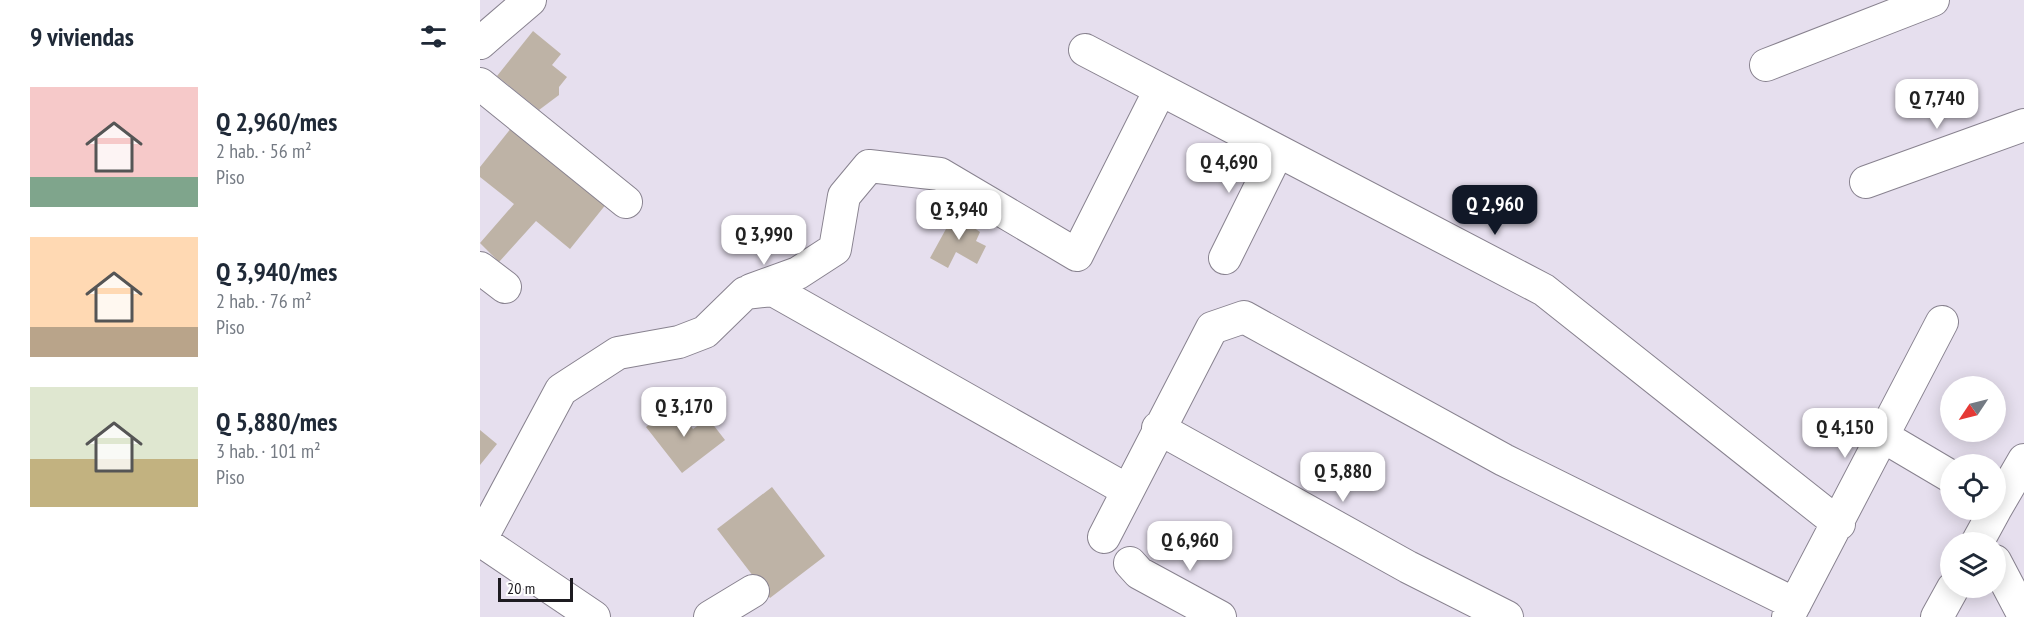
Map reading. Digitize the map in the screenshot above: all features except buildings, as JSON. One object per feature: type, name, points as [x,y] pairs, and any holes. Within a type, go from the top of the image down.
[{"type":"street","points":[[480,44],[530,0]]},
{"type":"street","points":[[1766,65],[1933,0]]},
{"type":"street","points":[[1085,51],[1545,290],[1839,524]]},
{"type":"street","points":[[480,84],[626,202]]},
{"type":"street","points":[[594,617],[480,540],[561,390],[618,353],[678,342],[705,332],[745,293],[798,273],[835,249],[844,196],[869,166],[940,174],[1077,255],[1161,90]]},
{"type":"street","points":[[1866,182],[2024,125]]},
{"type":"street","points":[[1225,258],[1278,151]]},
{"type":"street","points":[[480,268],[505,287]]},
{"type":"street","points":[[745,293],[773,290],[1127,490]]},
{"type":"street","points":[[1104,537],[1158,428],[1212,328],[1244,317],[1504,460],[1791,610],[1839,524],[1942,322]]},
{"type":"street","points":[[1158,428],[1407,567],[1507,617]]},
{"type":"street","points":[[1884,437],[1940,470]]},
{"type":"street","points":[[2024,460],[1990,526],[2024,616]]},
{"type":"street","points":[[1130,563],[1139,573],[1220,617]]},
{"type":"street","points":[[710,617],[753,591]]},
{"type":"street","points":[[1937,617],[1947,598]]}]
